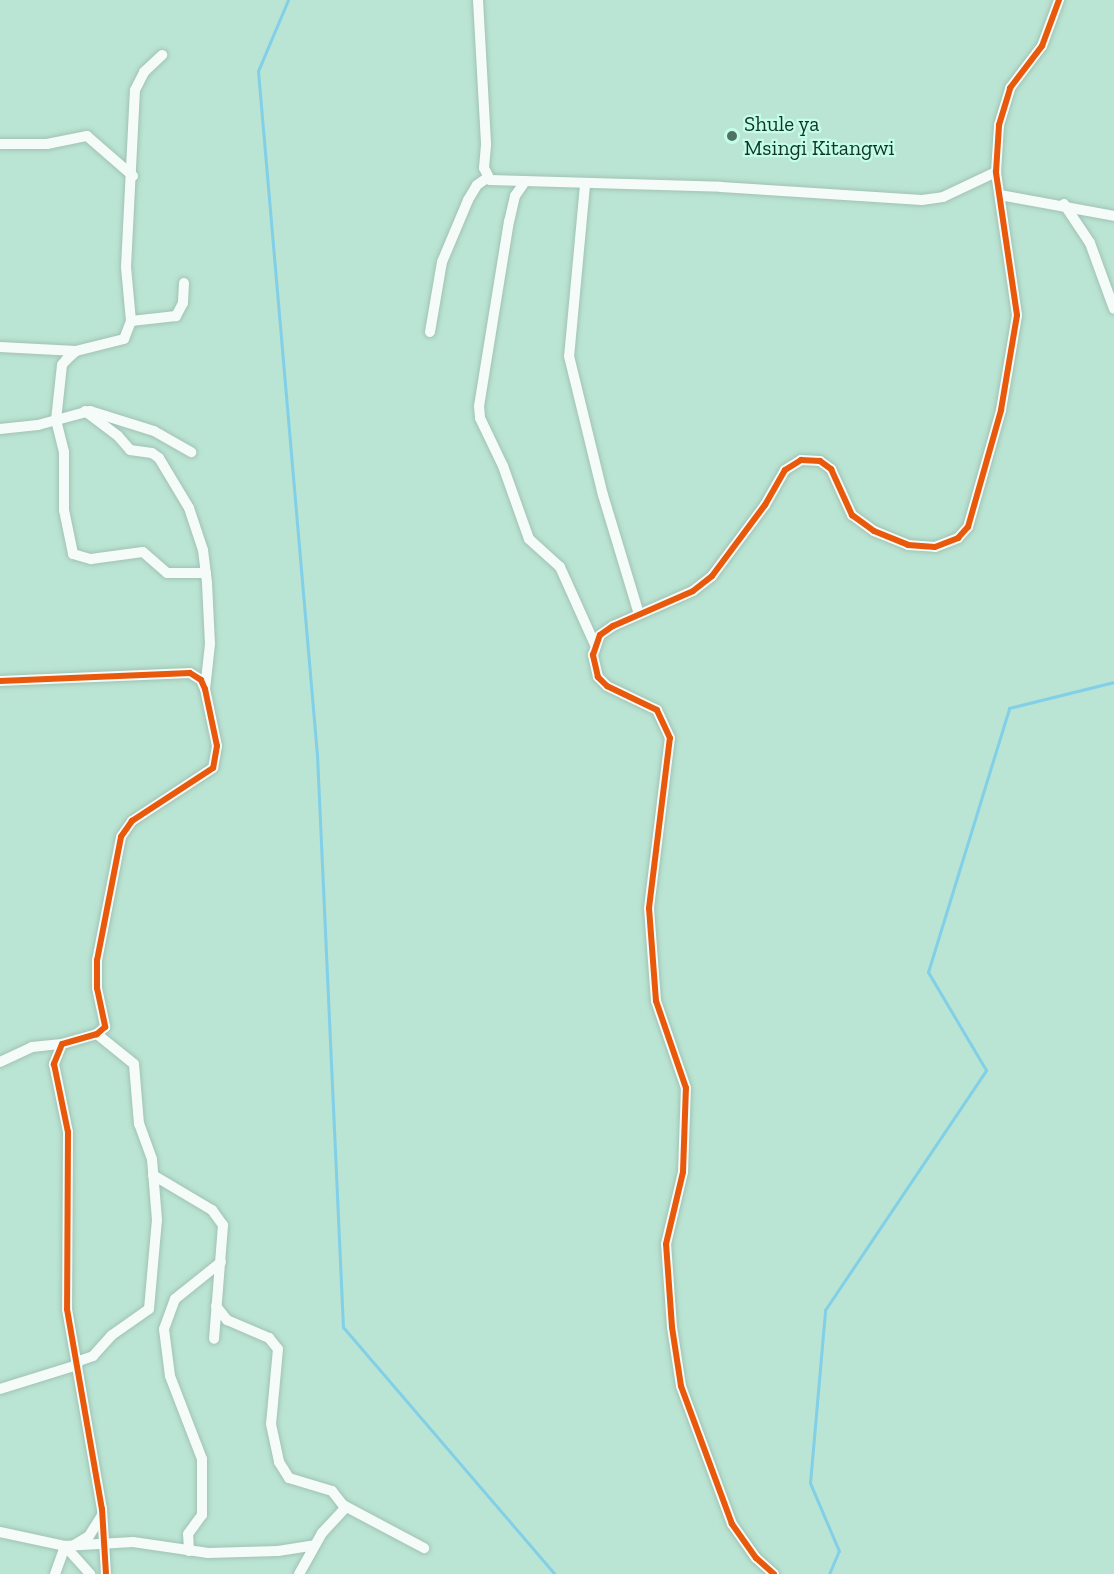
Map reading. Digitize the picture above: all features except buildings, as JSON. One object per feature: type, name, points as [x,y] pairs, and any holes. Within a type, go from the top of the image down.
[{"type":"street","points":[[478,0],[487,178]]},
{"type":"street","points":[[774,1574],[756,1558],[732,1524],[676,1361],[666,1244],[683,1172],[686,1088],[656,1001],[649,908],[670,738],[657,710],[607,686],[598,677],[593,655],[595,645],[613,626],[693,591],[712,576],[748,530],[785,471],[801,460],[820,461],[831,469],[852,515],[874,531],[908,545],[935,547],[958,538],[968,527],[1001,410],[1017,315],[996,172],[999,125],[1006,100],[1047,37],[1059,0]]},
{"type":"street","points":[[0,347],[76,351],[124,339],[131,321],[126,267],[133,176],[135,90],[144,72],[162,55]]},
{"type":"street","points":[[0,144],[47,144],[87,136],[133,176]]},
{"type":"street","points":[[430,332],[442,262],[468,200],[477,185],[487,178],[524,183],[703,187],[922,200],[943,197],[996,172]]},
{"type":"street","points":[[524,183],[515,196],[509,221],[480,394],[480,418],[503,466],[528,539],[560,567],[595,645]]},
{"type":"street","points":[[585,185],[569,356],[603,495],[639,614]]},
{"type":"street","points":[[999,195],[1064,204],[1114,216]]},
{"type":"street","points":[[1064,204],[1090,243],[1114,309]]},
{"type":"street","points":[[131,321],[176,316],[183,303],[184,283]]},
{"type":"street","points":[[76,351],[62,365],[56,420],[64,452],[64,510],[73,554],[91,559],[143,552],[167,573],[206,573]]},
{"type":"street","points":[[85,411],[118,436],[130,450],[152,453],[159,458],[189,508],[206,573],[210,644],[205,689]]},
{"type":"street","points":[[0,429],[56,420],[85,411],[154,431],[191,452]]},
{"type":"street","points":[[0,681],[180,672],[197,675],[205,689],[213,719],[217,763],[132,821],[117,848],[96,975],[106,1023],[97,1034],[62,1044],[32,1047],[0,1062]]},
{"type":"street","points":[[0,1389],[76,1364],[93,1356],[112,1335],[149,1309],[157,1220],[149,1146],[139,1124],[134,1064],[97,1034]]},
{"type":"street","points":[[62,1044],[54,1064],[68,1132],[66,1282],[76,1364],[102,1515],[106,1574]]},
{"type":"street","points":[[153,1175],[220,1218],[224,1238],[214,1339]]},
{"type":"street","points":[[189,1551],[188,1534],[202,1515],[202,1459],[170,1376],[164,1329],[175,1299],[221,1262]]},
{"type":"street","points":[[216,1306],[226,1320],[269,1338],[278,1349],[279,1371],[271,1424],[283,1470],[289,1478],[332,1491],[346,1507],[424,1548]]},
{"type":"street","points":[[299,1574],[315,1545],[346,1507]]},
{"type":"street","points":[[55,1574],[69,1546],[89,1536],[102,1515]]},
{"type":"street","points":[[0,1532],[69,1546],[103,1546],[133,1542],[189,1551],[270,1552],[315,1545]]},
{"type":"street","points":[[69,1546],[90,1574]]},
{"type":"waterway","points":[[288,0],[258,71],[317,755],[343,1327],[555,1574]]},
{"type":"waterway","points":[[829,1574],[839,1551],[810,1483],[825,1310],[986,1070],[928,972],[1009,708],[1114,682]]},
{"type":"cycle path","points":[[774,1574],[756,1558],[732,1524],[681,1386],[672,1327],[666,1244],[683,1172],[686,1088],[656,1001],[649,908],[670,738],[657,710],[607,686],[598,677],[593,655],[600,635],[613,626],[693,591],[712,576],[765,505],[785,470],[801,460],[820,461],[831,469],[852,515],[874,531],[908,545],[935,547],[958,538],[968,527],[1001,410],[1017,315],[996,172],[999,125],[1010,88],[1042,46],[1059,0]]},
{"type":"cycle path","points":[[0,681],[190,673],[201,680],[205,689],[217,746],[213,768],[132,821],[121,837],[97,960],[97,988],[105,1027],[97,1034],[62,1044],[54,1064],[68,1132],[67,1309],[102,1509],[106,1574]]},
{"type":"place","name":"Shule ya Msingi Kitangwi","points":[[732,136]]}]
